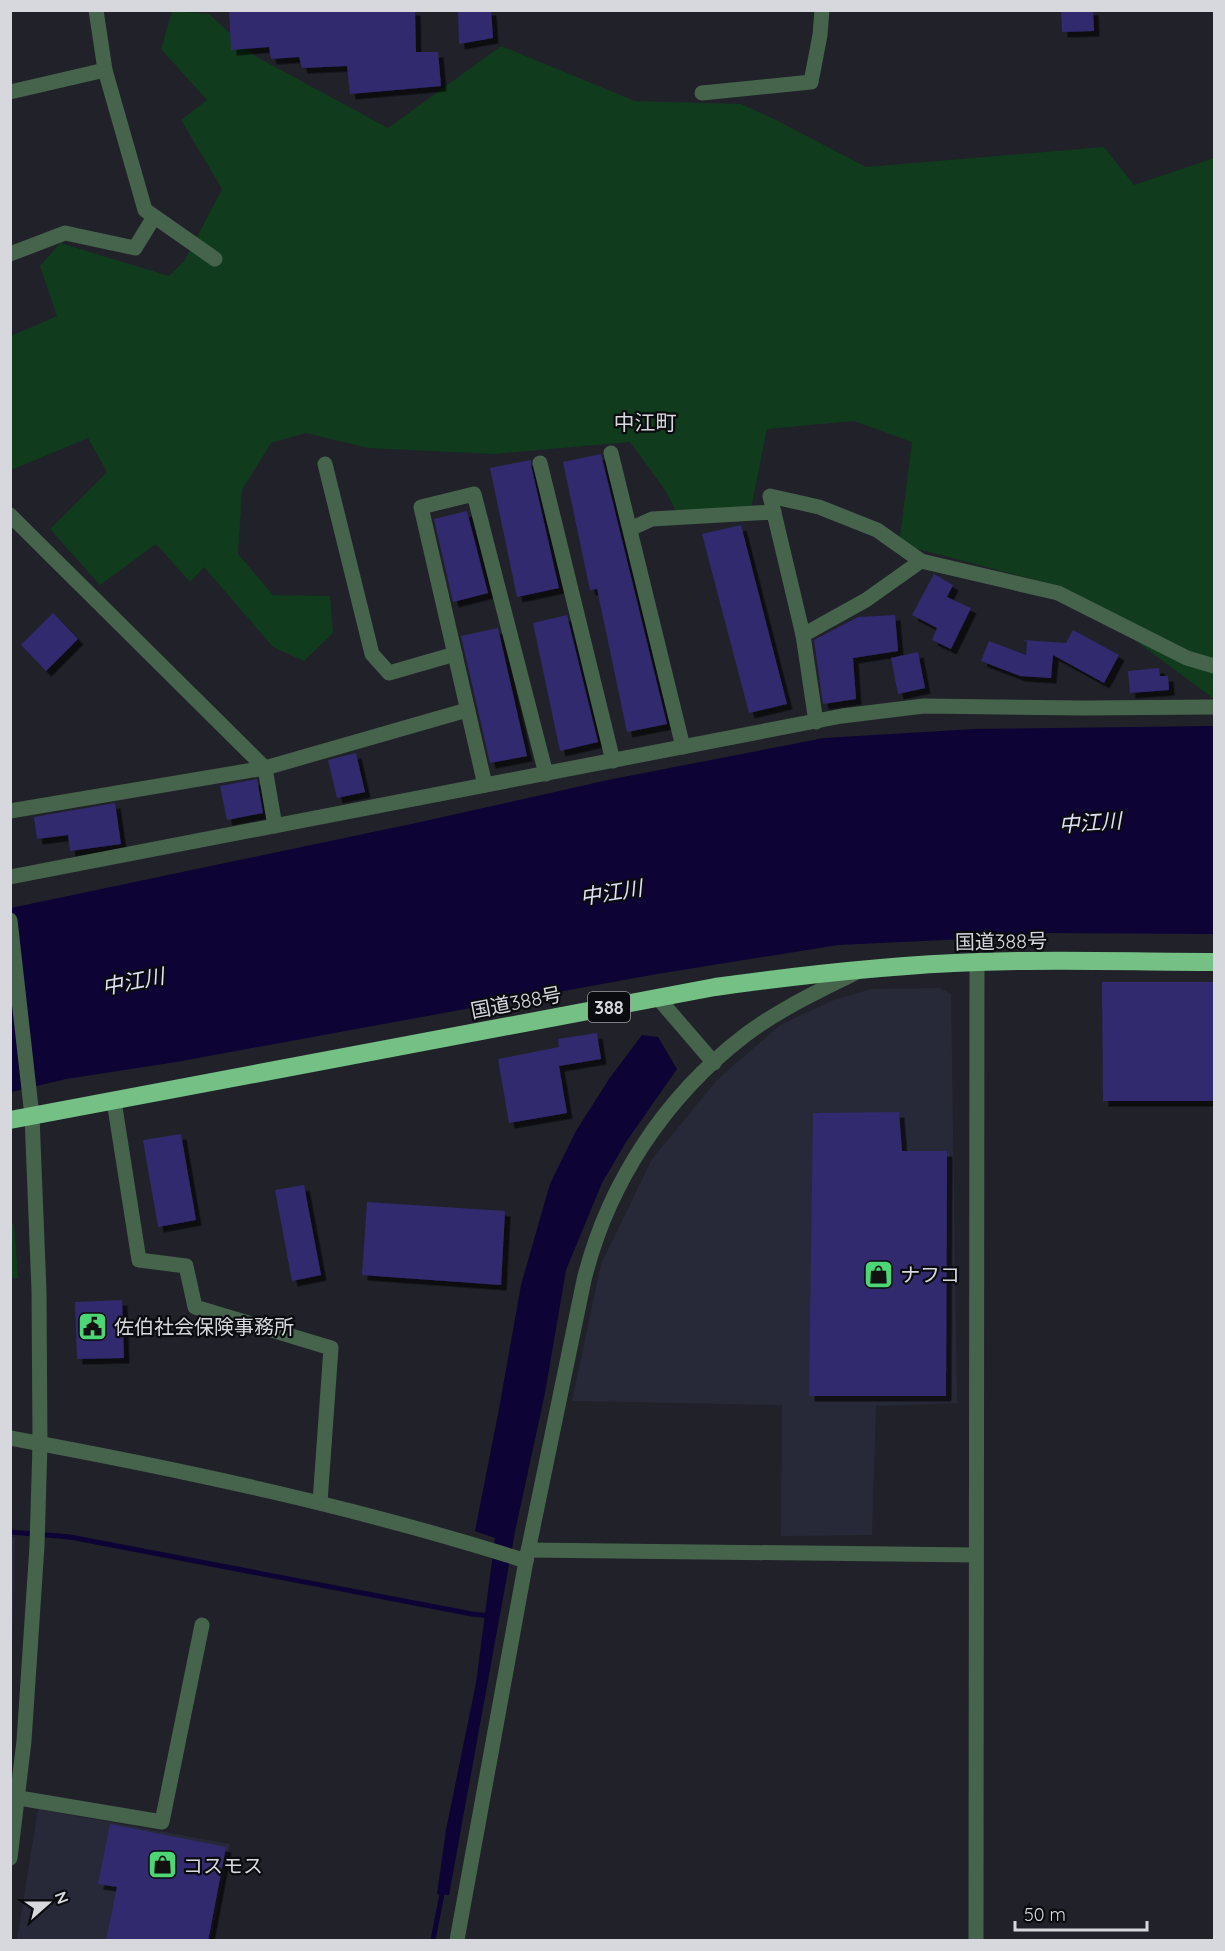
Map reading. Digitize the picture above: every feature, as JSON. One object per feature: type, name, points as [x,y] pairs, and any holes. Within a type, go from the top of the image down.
[{"type":"highway","name":"国道388号","points":[[10,1120],[31,1109],[114,1101],[745,983],[977,962],[1215,962]]},
{"type":"street","points":[[96,10],[105,70],[145,210],[215,259]]},
{"type":"street","points":[[702,93],[811,82],[822,10]]},
{"type":"street","points":[[10,92],[105,70]]},
{"type":"street","points":[[10,254],[65,233],[135,248],[154,217]]},
{"type":"street","points":[[611,453],[683,747]]},
{"type":"street","points":[[540,462],[613,761]]},
{"type":"street","points":[[325,464],[372,654],[389,673],[455,654]]},
{"type":"street","points":[[485,785],[421,507],[474,494],[546,774]]},
{"type":"street","points":[[816,722],[802,635],[770,496],[819,507],[877,530],[921,561],[1058,593],[1187,658],[1215,666]]},
{"type":"street","points":[[630,529],[652,519],[774,512]]},
{"type":"street","points":[[10,515],[265,768],[275,826]]},
{"type":"street","points":[[802,635],[866,600],[921,561]]},
{"type":"street","points":[[10,877],[816,722],[924,706],[1215,707]]},
{"type":"street","points":[[10,811],[265,768],[467,710]]},
{"type":"street","points":[[10,920],[31,1109],[39,1291],[40,1444],[37,1546],[19,1798],[10,1858]]},
{"type":"street","points":[[976,1941],[977,962]]},
{"type":"street","points":[[457,1941],[522,1556],[584,1280],[597,1235],[645,1142],[674,1102],[744,1036],[788,1007],[860,971]]},
{"type":"street","points":[[657,998],[714,1063]]},
{"type":"street","points":[[114,1101],[140,1260],[186,1266],[195,1307],[331,1348],[320,1502]]},
{"type":"street","points":[[10,1438],[253,1486],[320,1502],[489,1550],[522,1556],[976,1555]]},
{"type":"street","points":[[19,1798],[162,1822],[202,1625]]},
{"type":"shaded area","points":[[939,988],[951,994],[957,1403],[876,1406],[872,1535],[781,1536],[782,1405],[572,1401],[601,1264],[652,1159],[717,1080],[780,1025],[834,1000],[871,989]]},
{"type":"shaded area","points":[[10,1537],[15,1537],[11,1690]]},
{"type":"shaded area","points":[[38,1809],[230,1844],[211,1940],[17,1940]]},
{"type":"green space","points":[[172,11],[209,14],[255,56],[388,128],[501,46],[635,101],[741,104],[866,167],[1104,147],[1134,185],[1214,158],[1214,699],[1063,587],[899,544],[912,442],[854,421],[767,429],[751,509],[678,515],[665,490],[630,442],[493,454],[368,448],[306,433],[271,443],[242,490],[238,554],[273,595],[330,596],[333,633],[304,661],[273,647],[204,567],[190,582],[156,544],[100,585],[50,529],[107,472],[88,438],[11,470],[11,336],[57,316],[40,266],[60,243],[169,276],[185,260],[222,189],[181,120],[207,100],[161,49]]},
{"type":"green space","points":[[11,1224],[14,1224],[18,1278],[11,1278]]},
{"type":"water","name":"中江川","points":[[1214,726],[1214,934],[1047,933],[838,945],[651,975],[176,1062],[66,1079],[11,1092],[11,908],[608,780],[824,738],[975,729]]},
{"type":"water","points":[[642,1035],[658,1037],[677,1069],[626,1142],[602,1183],[566,1270],[545,1393],[515,1532],[449,1895],[437,1894],[446,1830],[476,1683],[495,1538],[475,1531],[521,1285],[550,1184],[576,1131],[609,1079]]},
{"type":"building","points":[[229,10],[415,10],[416,52],[438,52],[441,86],[350,94],[347,66],[302,68],[299,57],[271,59],[269,47],[231,50]]},
{"type":"building","points":[[458,10],[491,10],[493,38],[459,44]]},
{"type":"building","points":[[1061,10],[1093,10],[1094,31],[1062,32]]},
{"type":"building","points":[[601,454],[667,724],[627,732],[597,589],[590,590],[563,462]]},
{"type":"building","points":[[531,460],[559,588],[517,597],[490,468]]},
{"type":"building","points":[[467,511],[488,593],[453,602],[434,519]]},
{"type":"building","points":[[741,525],[787,704],[749,713],[702,534]]},
{"type":"building","points":[[934,574],[953,585],[947,597],[971,608],[951,649],[932,640],[937,628],[912,615]]},
{"type":"building","points":[[53,613],[78,639],[46,671],[21,645]]},
{"type":"building","points":[[567,615],[598,742],[560,751],[533,623]]},
{"type":"building","points":[[895,615],[898,651],[853,658],[856,699],[823,704],[814,640],[858,617]]},
{"type":"building","points":[[498,628],[527,756],[490,763],[461,636]]},
{"type":"building","points":[[1073,630],[1119,655],[1104,683],[1053,655],[1051,678],[1020,676],[981,661],[989,641],[1026,655],[1027,642],[1023,640],[1066,643]]},
{"type":"building","points":[[918,652],[925,688],[898,694],[891,658]]},
{"type":"building","points":[[1159,668],[1160,676],[1168,676],[1169,690],[1130,693],[1128,671]]},
{"type":"building","points":[[356,753],[365,792],[337,798],[328,760]]},
{"type":"building","points":[[257,779],[263,813],[227,820],[220,786]]},
{"type":"building","points":[[115,803],[121,844],[70,851],[68,835],[37,839],[34,817]]},
{"type":"building","points":[[1102,982],[1215,982],[1215,1101],[1103,1101]]},
{"type":"building","points":[[597,1033],[601,1059],[559,1066],[567,1113],[509,1123],[498,1059],[559,1047],[558,1039]]},
{"type":"building","name":"ナフコ","points":[[899,1112],[902,1151],[947,1151],[946,1396],[809,1396],[813,1113]]},
{"type":"building","points":[[181,1134],[196,1220],[158,1227],[143,1140]]},
{"type":"building","points":[[304,1185],[321,1275],[292,1281],[275,1190]]},
{"type":"building","points":[[367,1202],[505,1211],[501,1285],[362,1275]]},
{"type":"building","points":[[122,1300],[124,1358],[77,1359],[75,1302]]},
{"type":"building","name":"コスモス","points":[[110,1824],[226,1847],[208,1941],[106,1941],[117,1887],[98,1884]]},
{"type":"waterway","points":[[10,1532],[70,1537],[490,1616]]},
{"type":"waterway","points":[[433,1940],[443,1889]]},
{"type":"place","name":"ナフコ","points":[[879,1274]]},
{"type":"place","name":"佐伯社会保険事務所","points":[[93,1326]]},
{"type":"place","name":"コスモス","points":[[162,1865]]},
{"type":"district","name":"中江町","points":[[645,422]]}]
